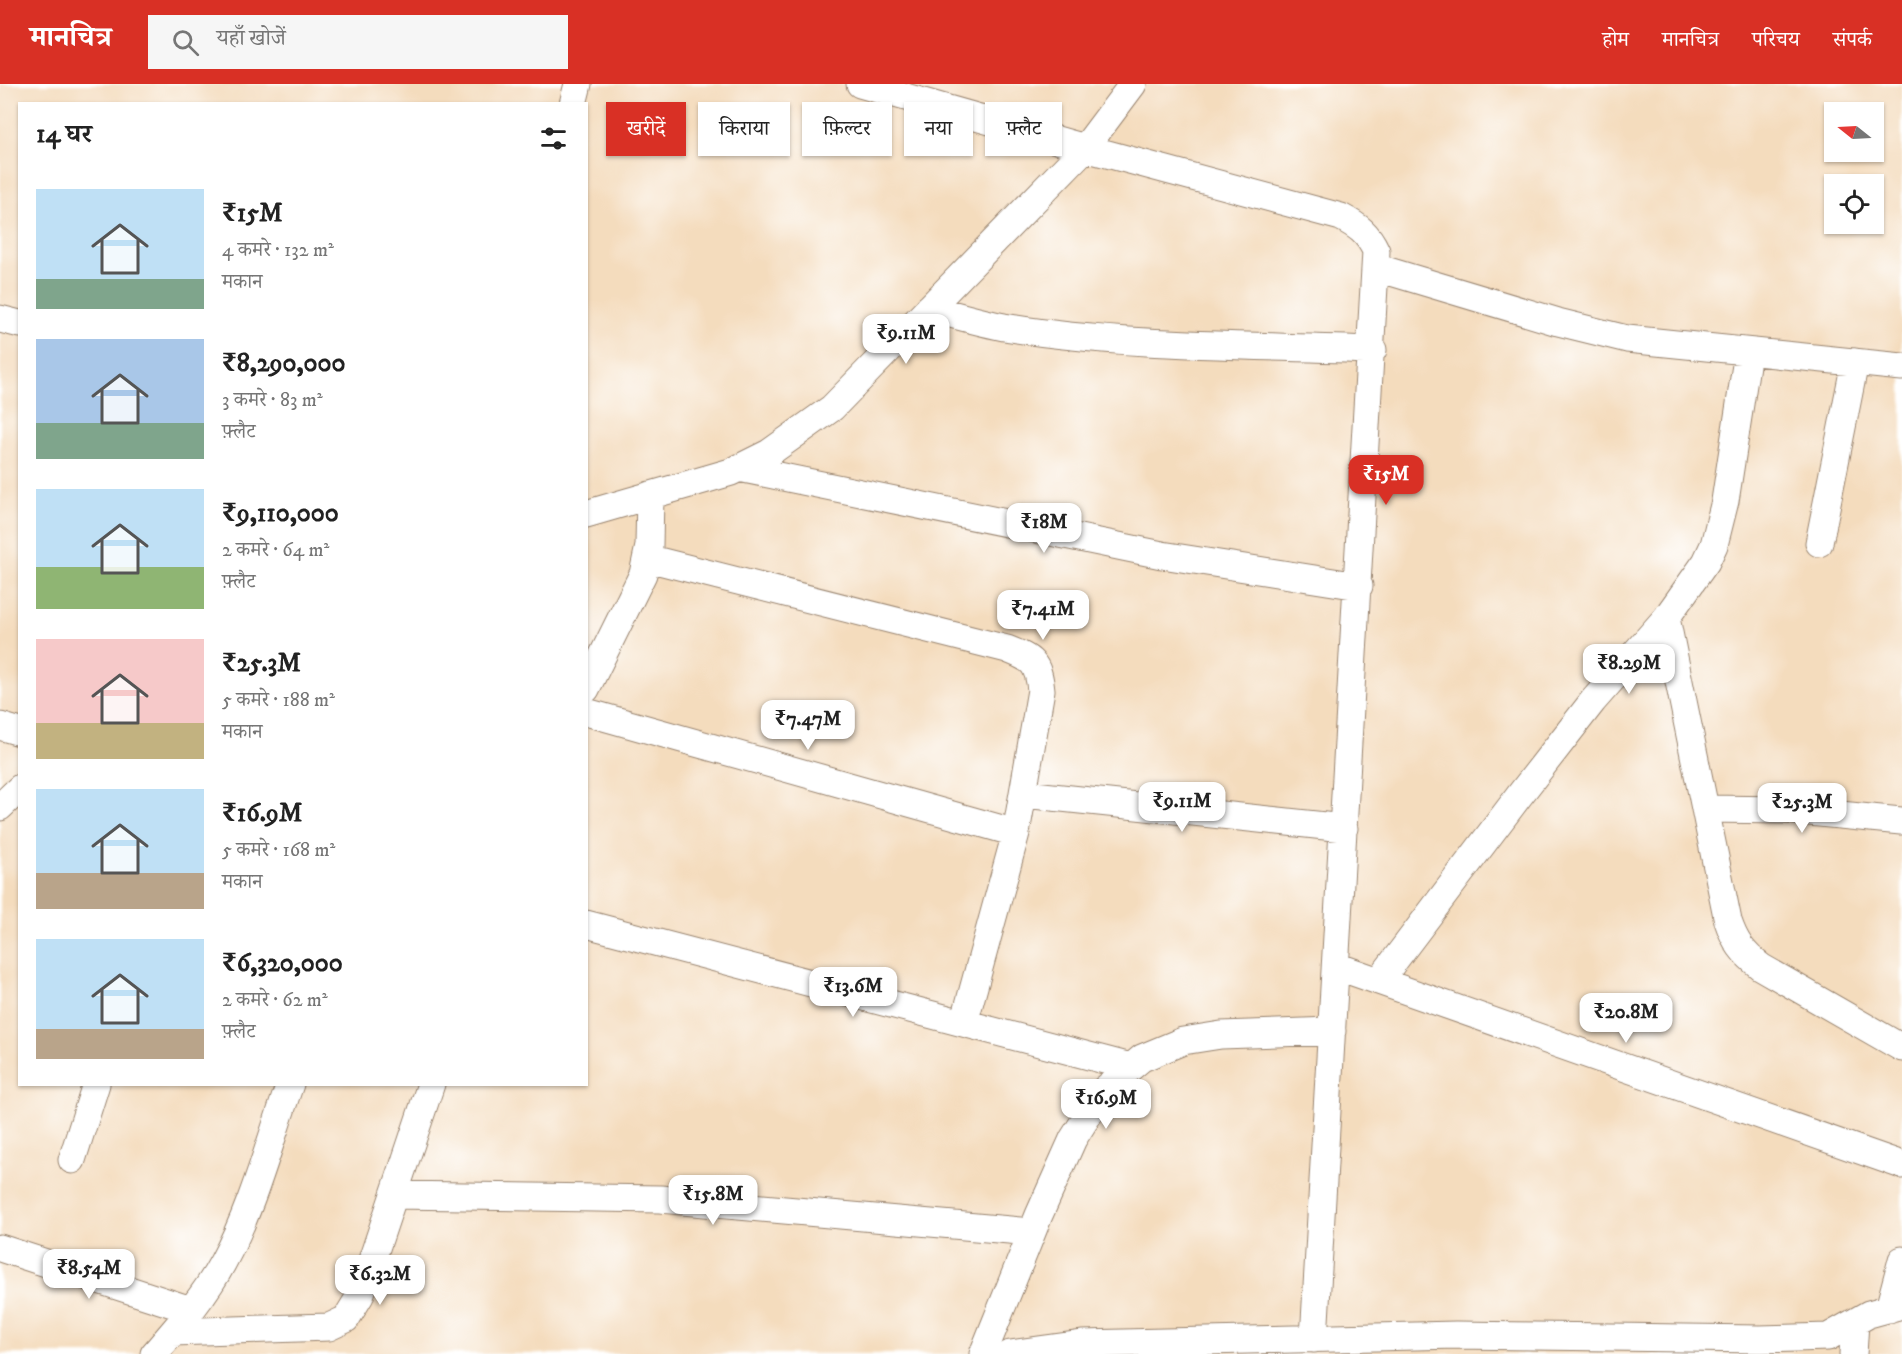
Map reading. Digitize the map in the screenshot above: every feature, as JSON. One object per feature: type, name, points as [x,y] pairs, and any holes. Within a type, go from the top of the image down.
[{"type":"street","points":[[574,102],[578,84]]},
{"type":"street","points":[[860,84],[1341,217],[1360,227],[1370,237],[1376,251],[1373,350],[1314,1339]]},
{"type":"street","points":[[590,510],[650,495],[739,468],[770,453],[832,408],[1085,148],[1132,84]]},
{"type":"street","points":[[1377,268],[1616,336],[1902,367]]},
{"type":"street","points":[[929,308],[1003,327],[1062,334],[1146,341],[1373,350]]},
{"type":"street","points":[[0,319],[18,324]]},
{"type":"street","points":[[1379,981],[1593,701],[1666,618],[1697,576],[1714,545],[1725,501],[1748,352]]},
{"type":"street","points":[[1819,543],[1855,363]]},
{"type":"street","points":[[739,468],[1162,555],[1359,586]]},
{"type":"street","points":[[588,685],[636,591],[647,558],[650,495]]},
{"type":"street","points":[[647,558],[1007,649],[1033,662],[1039,673],[1041,690],[1024,794],[1016,833],[964,1023]]},
{"type":"street","points":[[1666,618],[1728,921],[1735,942],[1744,954],[1761,967],[1902,1048]]},
{"type":"street","points":[[588,713],[1016,833]]},
{"type":"street","points":[[0,726],[18,731]]},
{"type":"street","points":[[0,807],[18,790]]},
{"type":"street","points":[[1024,794],[1344,828]]},
{"type":"street","points":[[1705,808],[1789,810],[1901,821]]},
{"type":"street","points":[[588,925],[1131,1067]]},
{"type":"street","points":[[1336,966],[1902,1165]]},
{"type":"street","points":[[983,1354],[1032,1232],[1073,1139],[1104,1090],[1142,1058],[1183,1041],[1221,1035],[1332,1031]]},
{"type":"street","points":[[72,1161],[95,1086]]},
{"type":"street","points":[[154,1354],[191,1310],[224,1260],[245,1211],[289,1086]]},
{"type":"street","points":[[173,1332],[315,1328],[338,1324],[346,1319],[360,1296],[430,1086]]},
{"type":"street","points":[[394,1195],[660,1199],[1032,1232]]},
{"type":"street","points":[[0,1248],[191,1310]]},
{"type":"street","points":[[1010,1354],[1082,1344],[1456,1335],[1760,1340],[1828,1337],[1869,1314],[1895,1307],[1902,1260]]},
{"type":"street","points":[[1853,1354],[1855,1322]]}]
